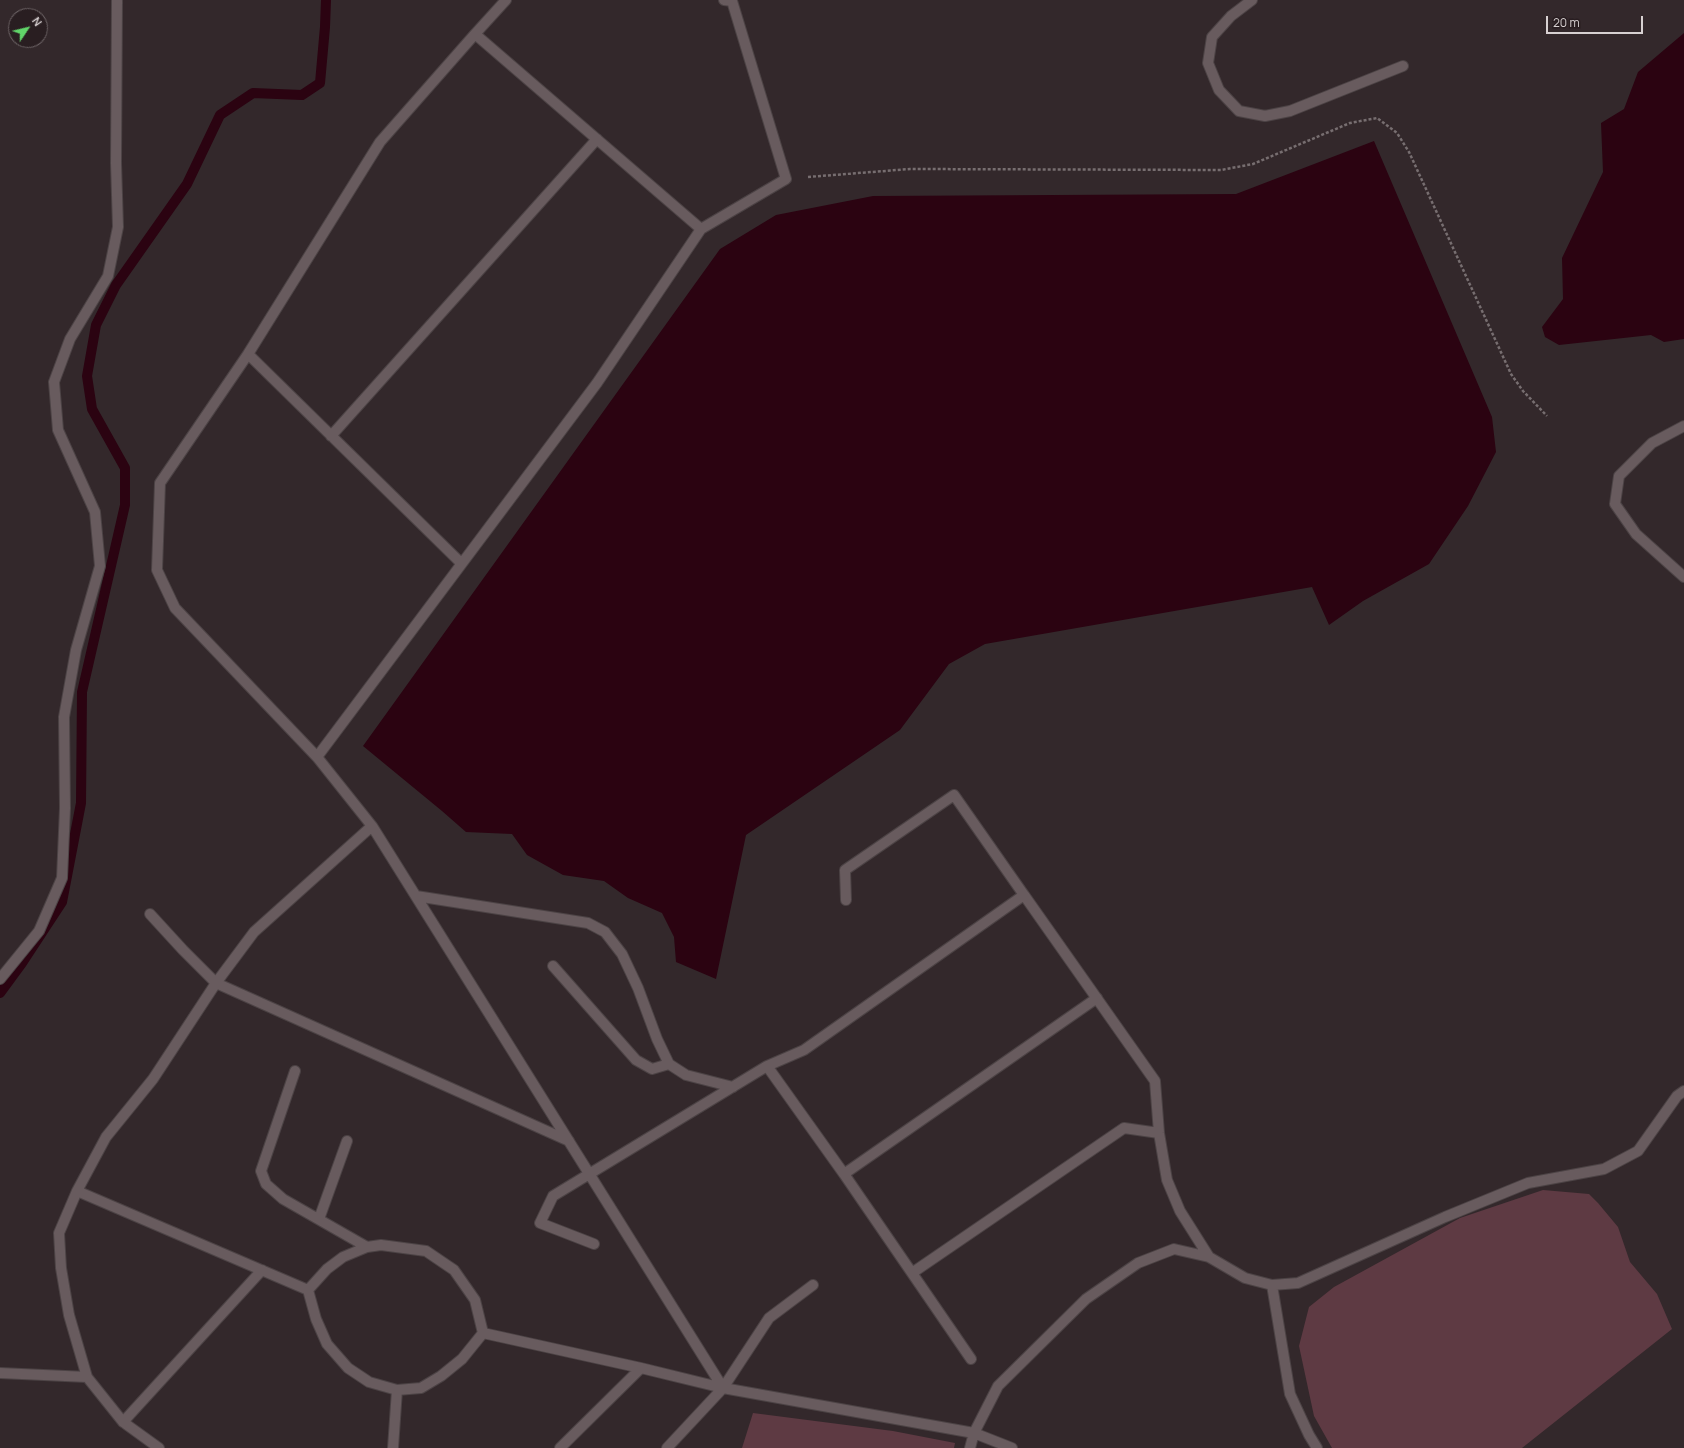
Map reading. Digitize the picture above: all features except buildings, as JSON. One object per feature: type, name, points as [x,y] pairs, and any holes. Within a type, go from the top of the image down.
[{"type":"street","points":[[0,978],[39,931],[62,878],[65,808],[64,717],[76,650],[100,566],[94,512],[58,430],[54,382],[70,340],[108,276],[118,227],[116,163],[117,0]]},
{"type":"street","points":[[506,0],[380,142],[248,354],[160,483],[157,570],[175,608],[317,757],[372,826],[723,1388]]},
{"type":"street","points":[[317,757],[597,383],[701,229],[786,179],[732,1],[724,0]]},
{"type":"street","points":[[1252,0],[1231,16],[1212,37],[1208,63],[1219,90],[1239,111],[1265,116],[1290,111],[1403,66]]},
{"type":"street","points":[[475,34],[701,229]]},
{"type":"street","points":[[331,436],[598,139]]},
{"type":"street","points":[[248,354],[461,563]]},
{"type":"street","points":[[1684,426],[1652,443],[1619,476],[1615,504],[1636,534],[1684,577]]},
{"type":"street","points":[[846,900],[845,870],[954,795],[1155,1080],[1159,1133],[1167,1180],[1180,1211],[1209,1257]]},
{"type":"street","points":[[159,1448],[123,1422],[87,1377],[69,1315],[60,1254],[60,1233],[77,1191],[106,1138],[153,1079],[216,983],[254,932],[372,826]]},
{"type":"street","points":[[594,1244],[540,1223],[553,1196],[589,1172],[767,1066],[804,1050],[1024,895]]},
{"type":"street","points":[[416,896],[588,923],[605,932],[622,954],[638,988],[657,1038],[669,1064],[686,1076],[733,1086]]},
{"type":"street","points":[[150,914],[216,983],[569,1141]]},
{"type":"street","points":[[553,966],[636,1060],[652,1069],[669,1064]]},
{"type":"street","points":[[844,1174],[1097,998]]},
{"type":"street","points":[[767,1066],[844,1174],[971,1359]]},
{"type":"street","points":[[295,1071],[261,1171],[266,1184],[283,1199],[367,1247]]},
{"type":"street","points":[[970,1448],[974,1433],[998,1386],[1086,1299],[1138,1263],[1174,1249],[1209,1257],[1245,1278],[1272,1285],[1298,1283],[1445,1217],[1528,1183],[1604,1169],[1638,1151],[1677,1096],[1684,1091]]},
{"type":"street","points":[[912,1274],[1124,1128],[1159,1133]]},
{"type":"street","points":[[319,1219],[347,1141]]},
{"type":"street","points":[[77,1191],[308,1290]]},
{"type":"street","points":[[308,1290],[327,1269],[343,1257],[367,1247],[382,1245],[426,1251],[454,1270],[475,1300],[483,1333]]},
{"type":"street","points":[[123,1422],[262,1270]]},
{"type":"street","points":[[667,1448],[723,1388],[768,1318],[813,1285]]},
{"type":"street","points":[[1272,1285],[1290,1394],[1309,1435],[1317,1448]]},
{"type":"street","points":[[308,1290],[316,1319],[327,1344],[348,1368],[369,1382],[397,1390],[421,1388],[441,1376],[462,1359],[483,1333]]},
{"type":"street","points":[[483,1333],[723,1388],[974,1433],[1012,1448]]},
{"type":"street","points":[[560,1448],[641,1368]]},
{"type":"street","points":[[0,1373],[87,1377]]},
{"type":"street","points":[[393,1448],[397,1390]]},
{"type":"path","points":[[786,179],[910,169],[1221,170],[1253,164],[1350,123],[1376,118],[1397,133],[1409,152],[1511,374],[1523,391],[1547,416]]},
{"type":"shaded area","points":[[1684,33],[1684,339],[1664,342],[1651,335],[1559,345],[1545,337],[1542,327],[1563,299],[1562,258],[1603,172],[1601,123],[1624,109],[1638,72]]},
{"type":"shaded area","points":[[1374,141],[1492,417],[1496,452],[1468,506],[1429,564],[1363,601],[1329,625],[1312,587],[985,644],[949,664],[900,730],[746,835],[716,979],[676,962],[674,937],[662,913],[628,898],[604,881],[563,875],[527,855],[512,834],[466,832],[363,746],[720,249],[776,215],[873,196],[1236,194]]},
{"type":"shaded area","points":[[1543,1190],[1589,1194],[1598,1203],[1618,1227],[1630,1262],[1657,1294],[1672,1329],[1522,1448],[1332,1448],[1314,1416],[1299,1346],[1309,1307],[1334,1287],[1460,1218]]},
{"type":"shaded area","points":[[753,1413],[893,1431],[955,1443],[954,1448],[742,1448]]},
{"type":"waterway","points":[[0,993],[22,963],[62,902],[81,803],[82,692],[125,505],[125,468],[92,409],[87,376],[96,325],[116,285],[187,184],[220,115],[253,93],[302,95],[320,83],[326,0]]}]
